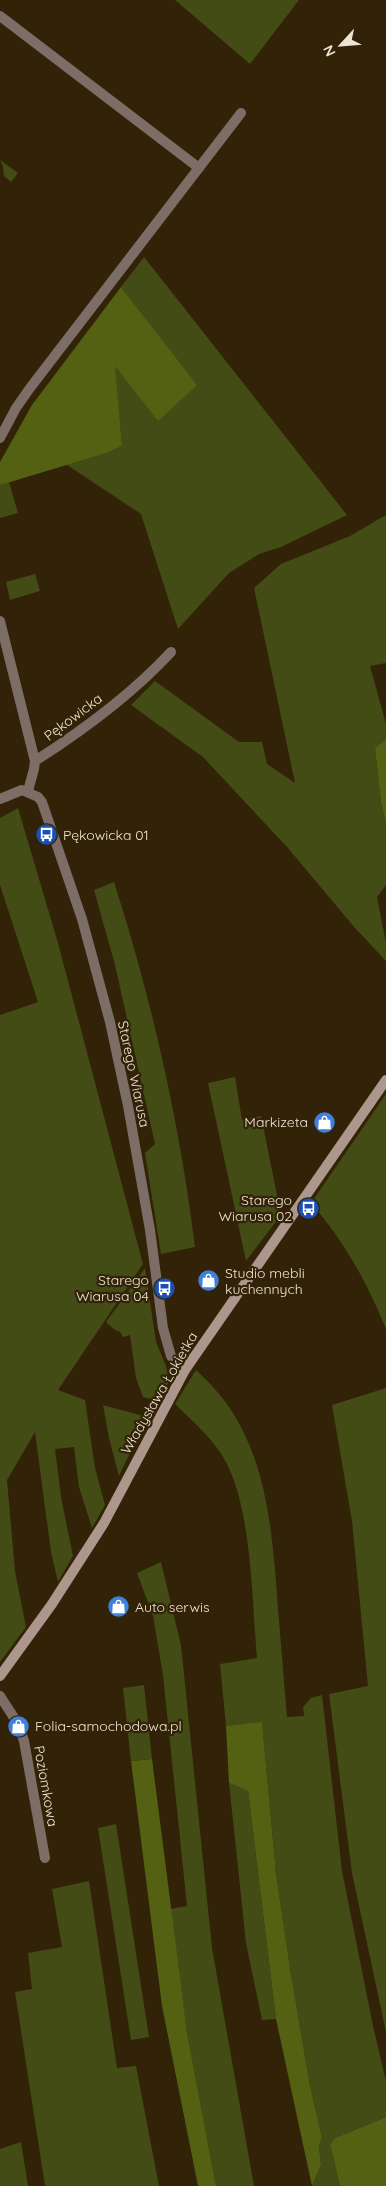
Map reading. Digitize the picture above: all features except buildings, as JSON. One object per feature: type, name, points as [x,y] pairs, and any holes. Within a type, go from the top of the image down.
[{"type":"street","points":[[0,16],[199,168]]},
{"type":"street","points":[[0,438],[16,408],[30,388],[241,113]]},
{"type":"street","points":[[0,621],[34,761],[34,769],[28,791],[16,792],[0,799]]},
{"type":"street","name":"Pękowicka","points":[[34,761],[62,743],[126,695],[149,676],[171,652]]},
{"type":"street","name":"Starego Wiarusa","points":[[28,791],[42,802],[82,920],[110,1022],[128,1106],[150,1230],[163,1328],[172,1356],[185,1370]]},
{"type":"street","name":"Władysława Łokietka","points":[[0,1676],[52,1604],[104,1523],[185,1370],[386,1080]]},
{"type":"street","name":"Poziomkowa","points":[[0,1696],[18,1724],[24,1741],[44,1858]]},
{"type":"green space","points":[[175,0],[299,0],[250,64]]},
{"type":"green space","points":[[0,160],[18,173],[11,182],[4,176]]},
{"type":"green space","points":[[144,257],[347,515],[281,547],[259,554],[229,573],[178,629],[141,514],[67,465],[107,453],[122,446],[114,365],[197,386],[121,287]]},
{"type":"green space","points":[[121,287],[197,385],[158,421],[115,366],[122,446],[107,453],[0,485],[0,462],[32,405]]},
{"type":"green space","points":[[9,482],[18,513],[0,518],[0,485]]},
{"type":"green space","points":[[386,515],[386,663],[370,666],[386,724],[386,739],[375,748],[381,803],[386,822],[386,885],[377,897],[386,943],[386,961],[355,928],[287,847],[203,757],[131,705],[155,681],[239,742],[262,742],[267,764],[295,783],[254,588],[281,564],[350,536]]},
{"type":"green space","points":[[35,574],[40,591],[10,600],[6,582]]},
{"type":"green space","points":[[386,739],[386,822],[381,803],[375,748]]},
{"type":"green space","points":[[18,808],[58,943],[143,1264],[58,1390],[85,1400],[95,1468],[105,1505],[92,1528],[79,1487],[74,1447],[55,1449],[61,1497],[73,1556],[58,1582],[51,1552],[35,1432],[7,1480],[15,1571],[26,1627],[0,1662],[0,1015],[38,1002],[0,885],[0,818]]},
{"type":"green space","points":[[114,882],[141,972],[163,1063],[189,1201],[195,1247],[161,1254],[145,1153],[155,1144],[115,965],[94,890]]},
{"type":"green space","points":[[235,1077],[242,1120],[261,1116],[281,1215],[246,1261],[208,1083]]},
{"type":"green space","points":[[386,1094],[386,1329],[354,1263],[334,1232],[311,1203]]},
{"type":"green space","points":[[145,1268],[156,1342],[166,1366],[169,1382],[158,1401],[143,1397],[136,1378],[130,1335],[123,1337],[120,1332],[106,1322]]},
{"type":"green space","points":[[196,1370],[216,1390],[233,1413],[255,1458],[262,1483],[274,1558],[287,1717],[304,1716],[303,1707],[311,1698],[322,1695],[342,1871],[386,2081],[386,2117],[335,2138],[330,2144],[340,2186],[312,2186],[321,2165],[319,2146],[322,2137],[310,2086],[276,1873],[262,1723],[226,1726],[220,1664],[257,1658],[252,1585],[242,1508],[227,1464],[210,1439],[175,1404]]},
{"type":"green space","points":[[386,1388],[386,2032],[352,1873],[329,1694],[368,1686],[352,1521],[332,1405]]},
{"type":"green space","points":[[103,1405],[147,1417],[119,1476],[109,1438]]},
{"type":"green space","points":[[161,1562],[181,1645],[212,1948],[254,2186],[216,2186],[187,2032],[170,1909],[187,1906],[163,1675],[153,1616],[137,1573]]},
{"type":"green space","points":[[144,1685],[152,1759],[131,1761],[123,1688]]},
{"type":"green space","points":[[262,1722],[276,1873],[310,2086],[322,2137],[319,2146],[321,2165],[312,2186],[276,2019],[248,1791],[229,1783],[226,1726]]},
{"type":"green space","points":[[152,1759],[187,2032],[216,2186],[198,2186],[162,2006],[131,1761]]},
{"type":"green space","points":[[229,1783],[248,1791],[276,2019],[262,2020],[246,1943]]},
{"type":"green space","points":[[116,1824],[149,2037],[131,2040],[98,1828]]},
{"type":"green space","points":[[89,1881],[117,2068],[136,2066],[159,2186],[45,2186],[15,1992],[32,1989],[28,1953],[62,1947],[52,1889]]},
{"type":"green space","points":[[386,2117],[386,2186],[340,2186],[330,2144],[335,2138]]},
{"type":"green space","points":[[21,2142],[28,2186],[0,2186],[0,2149]]},
{"type":"place","name":"Pękowicka 01","points":[[47,835]]},
{"type":"place","name":"Markizeta","points":[[324,1122]]},
{"type":"place","name":"Starego Wiarusa 02","points":[[308,1208]]},
{"type":"place","name":"Studio mebli kuchennych","points":[[209,1281]]},
{"type":"place","name":"Starego Wiarusa 04","points":[[165,1288]]},
{"type":"place","name":"Auto serwis","points":[[119,1607]]},
{"type":"place","name":"Folia-samochodowa.pl","points":[[19,1726]]}]
